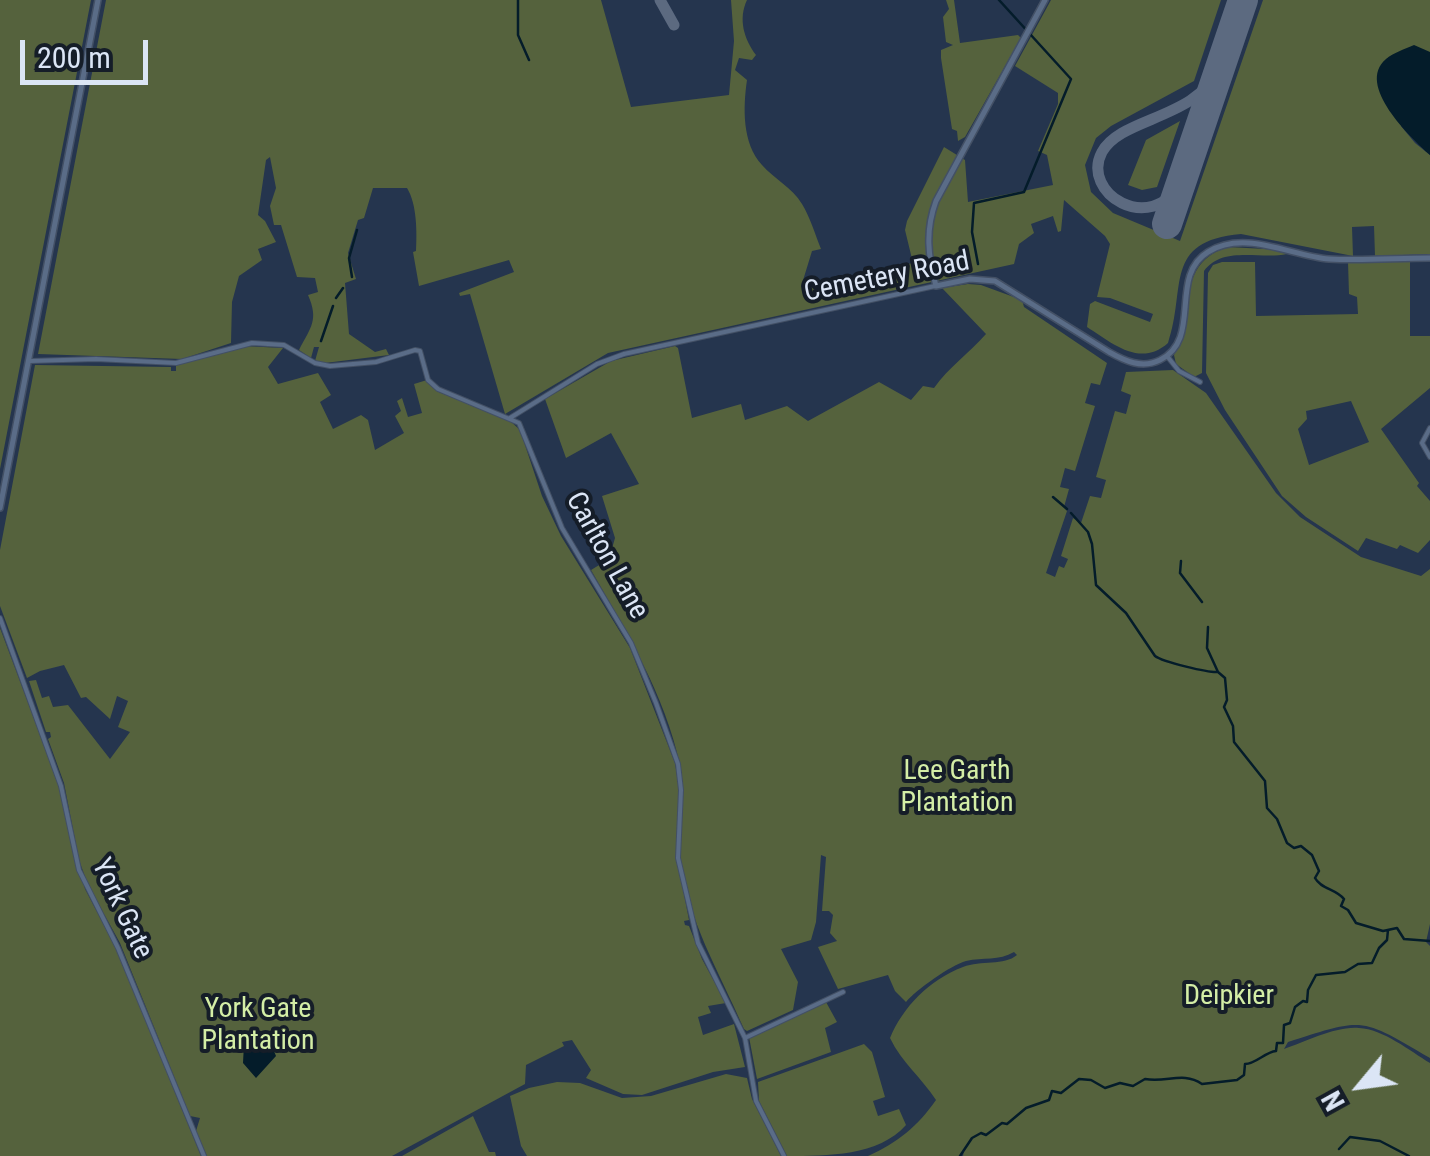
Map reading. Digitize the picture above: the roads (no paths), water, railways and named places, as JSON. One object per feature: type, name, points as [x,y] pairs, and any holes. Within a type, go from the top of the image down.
[{"type":"street","points":[[0,508],[98,0]]},
{"type":"street","points":[[936,286],[928,247],[930,216],[1045,0]]},
{"type":"street","points":[[1200,382],[1179,371],[1166,356],[1178,344],[1192,267],[1204,254],[1220,246],[1272,246],[1328,259],[1430,258]]},
{"type":"street","name":"Cemetery Road","points":[[510,418],[597,364],[624,354],[970,278],[995,281],[1125,361],[1149,364],[1166,356]]},
{"type":"street","points":[[30,361],[96,359],[176,364],[252,343],[284,345],[315,363],[340,366],[376,362],[415,350],[420,351],[428,380],[438,390],[510,418]]},
{"type":"street","name":"Carlton Lane","points":[[510,418],[518,422],[562,528],[631,643],[650,685],[678,764],[678,858],[698,943],[745,1038],[756,1101],[784,1156]]},
{"type":"street","points":[[1430,428],[1422,443],[1430,457]]},
{"type":"street","name":"York Gate","points":[[0,618],[61,786],[79,870],[118,948],[204,1156]]},
{"type":"street","points":[[745,1038],[843,992]]},
{"type":"water","points":[[1414,45],[1430,52],[1430,155],[1389,110],[1377,83],[1378,70],[1386,59]]},
{"type":"water","points":[[267,1034],[276,1056],[256,1078],[243,1063],[244,1044],[250,1038]]},
{"type":"waterway","points":[[518,0],[518,35],[529,60]]},
{"type":"waterway","points":[[978,264],[972,232],[974,203],[1024,192],[1071,79],[999,0]]},
{"type":"waterway","points":[[352,277],[349,258],[357,230]]},
{"type":"waterway","points":[[336,298],[343,288]]},
{"type":"waterway","points":[[321,341],[333,306]]},
{"type":"waterway","points":[[1053,497],[1067,509]]},
{"type":"waterway","points":[[1071,513],[1088,532],[1096,585],[1126,613],[1155,656],[1186,667],[1218,672],[1225,678],[1224,707],[1233,726],[1234,742],[1265,781],[1267,808],[1277,819],[1287,843],[1294,848],[1301,846],[1312,855],[1319,871],[1315,878],[1318,882],[1344,899],[1341,906],[1356,923],[1383,931],[1397,928],[1404,939],[1430,941]]},
{"type":"waterway","points":[[1181,561],[1180,573],[1202,602]]},
{"type":"waterway","points":[[1208,627],[1207,648],[1218,672]]},
{"type":"waterway","points":[[960,1156],[972,1138],[1007,1124],[1026,1108],[1049,1100],[1052,1091],[1061,1093],[1079,1079],[1105,1088],[1120,1083],[1133,1086],[1145,1079],[1188,1078],[1202,1084],[1237,1080],[1244,1075],[1245,1064],[1276,1051],[1277,1043],[1283,1043],[1284,1025],[1290,1023],[1295,1007],[1307,1002],[1316,975],[1345,972],[1358,964],[1372,963],[1387,940],[1388,930]]},
{"type":"waterway","points":[[1339,1149],[1350,1137],[1380,1141],[1409,1156]]},
{"type":"park label","name":"Lee Garth Plantation","points":[[957,788]]},
{"type":"park label","name":"Deipkier","points":[[1229,997]]},
{"type":"park label","name":"York Gate Plantation","points":[[258,1026]]}]
